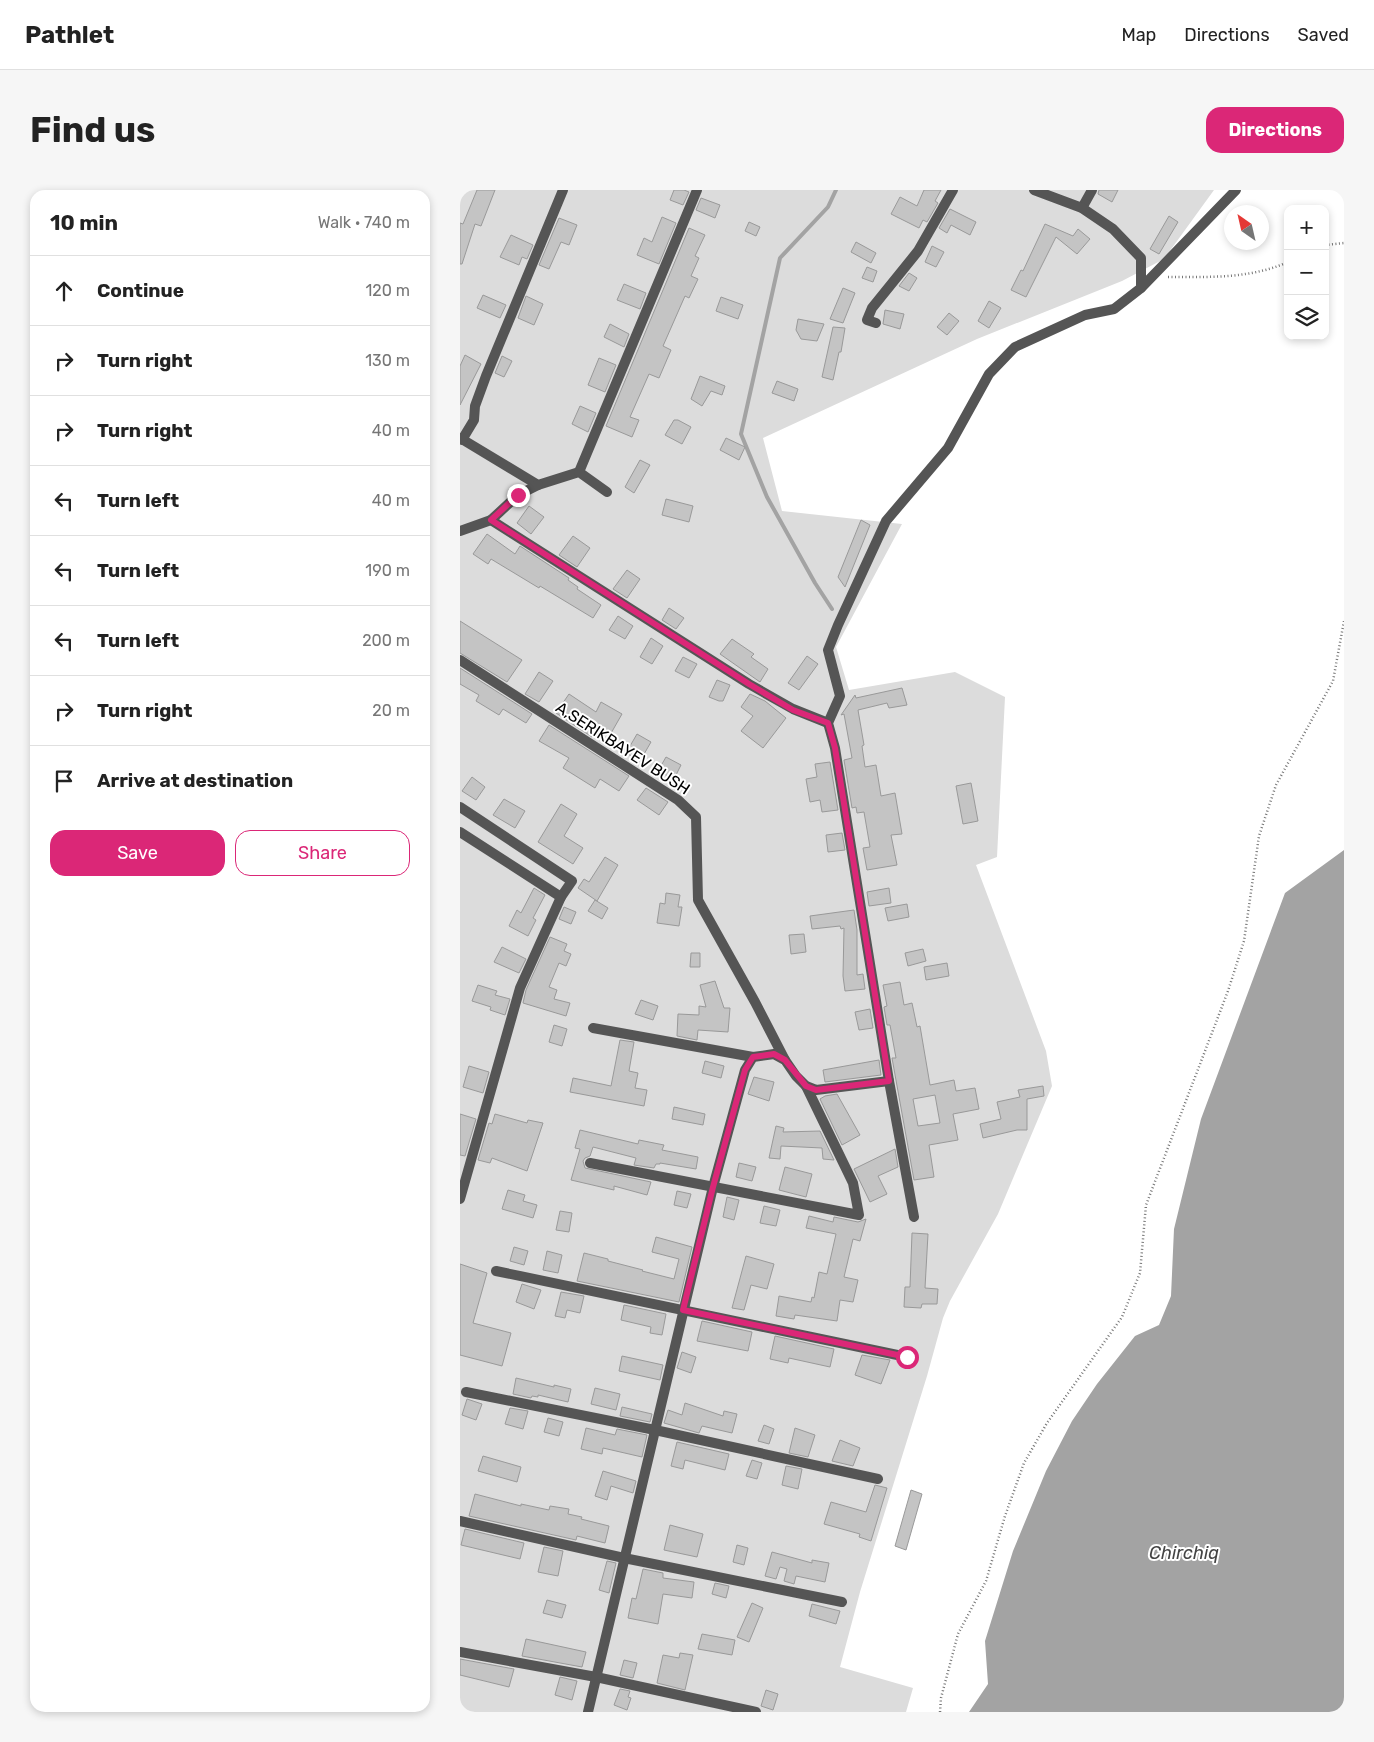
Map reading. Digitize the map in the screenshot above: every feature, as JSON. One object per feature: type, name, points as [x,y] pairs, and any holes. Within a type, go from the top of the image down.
[{"type":"street","points":[[538,484],[461,439],[474,420],[475,406],[486,376],[563,190]]},
{"type":"street","points":[[579,472],[698,190]]},
{"type":"street","points":[[876,323],[868,320],[872,308],[918,251],[953,190]]},
{"type":"street","points":[[1034,190],[1082,208],[1113,229],[1140,258],[1141,288]]},
{"type":"street","points":[[1082,208],[1092,190]]},
{"type":"street","points":[[914,1217],[889,1081],[835,748],[828,723],[840,696],[828,650],[838,624],[886,521],[948,448],[989,374],[1015,347],[1085,314],[1114,309],[1141,288],[1236,190]]},
{"type":"street","points":[[460,531],[491,520],[518,495],[538,484],[579,472]]},
{"type":"street","points":[[579,472],[607,492]]},
{"type":"street","points":[[491,520],[756,688],[793,710],[828,723]]},
{"type":"street","name":"A,SERIKBAYEV BUSH","points":[[460,660],[678,800],[696,817],[698,900],[785,1060],[806,1086],[853,1182],[859,1215],[713,1187]]},
{"type":"street","points":[[460,807],[572,881],[561,897],[520,988],[460,1199]]},
{"type":"street","points":[[460,832],[561,897]]},
{"type":"street","points":[[593,1028],[753,1057],[774,1054],[785,1060]]},
{"type":"street","points":[[588,1712],[713,1187],[745,1070],[753,1057]]},
{"type":"street","points":[[806,1086],[816,1090],[889,1081]]},
{"type":"street","points":[[590,1163],[713,1187]]},
{"type":"street","points":[[496,1271],[907,1357]]},
{"type":"street","points":[[466,1392],[654,1430],[878,1479]]},
{"type":"street","points":[[460,1521],[624,1558],[842,1602]]},
{"type":"street","points":[[460,1652],[596,1677],[756,1712]]},
{"type":"path","points":[[1329,245],[1344,243]]},
{"type":"path","points":[[1152,277],[1224,277],[1272,269],[1284,264]]},
{"type":"path","points":[[940,1712],[941,1698],[958,1634],[986,1581],[1005,1516],[1024,1463],[1047,1423],[1122,1317],[1140,1272],[1146,1205],[1228,991],[1244,941],[1259,836],[1276,785],[1333,681],[1344,621]]},
{"type":"shaded area","points":[[460,190],[1214,190],[1164,259],[1122,281],[977,339],[763,438],[782,511],[902,524],[836,647],[849,690],[955,672],[1005,697],[997,857],[976,865],[1046,1051],[1052,1086],[998,1214],[950,1301],[943,1318],[927,1376],[860,1592],[840,1667],[913,1688],[906,1712],[460,1712]]},
{"type":"water","name":"Chirchiq","points":[[1344,850],[1344,1712],[969,1712],[988,1684],[985,1641],[1013,1551],[1046,1471],[1072,1421],[1097,1384],[1135,1336],[1159,1325],[1171,1296],[1174,1229],[1201,1119],[1285,893]]},
{"type":"building","points":[[477,190],[495,190],[481,226],[475,224],[462,264],[460,264],[460,223],[463,224]]},
{"type":"building","points":[[674,190],[689,192],[683,205],[670,200]]},
{"type":"building","points":[[924,190],[941,190],[935,201],[938,203],[927,222],[923,220],[919,228],[891,214],[900,197],[917,206]]},
{"type":"building","points":[[1099,190],[1118,190],[1112,202],[1098,194]]},
{"type":"building","points":[[701,198],[720,205],[715,218],[696,210]]},
{"type":"building","points":[[950,209],[976,222],[970,235],[951,225],[947,233],[939,228]]},
{"type":"building","points":[[1169,216],[1178,222],[1159,254],[1150,249]]},
{"type":"building","points":[[662,217],[676,223],[659,264],[637,255],[644,238],[652,242]]},
{"type":"building","points":[[559,218],[577,225],[569,245],[561,242],[549,269],[539,265]]},
{"type":"building","points":[[749,222],[760,227],[756,236],[745,231]]},
{"type":"building","points":[[1045,224],[1073,236],[1078,229],[1090,239],[1077,254],[1056,237],[1026,297],[1011,290],[1021,270],[1023,271]]},
{"type":"building","points":[[689,228],[705,235],[695,256],[699,258],[691,276],[698,279],[689,298],[685,296],[663,346],[671,350],[659,378],[649,374],[630,417],[639,420],[632,437],[606,426]]},
{"type":"building","points":[[511,235],[533,245],[527,259],[522,257],[519,265],[500,257]]},
{"type":"building","points":[[856,242],[876,253],[871,263],[851,252]]},
{"type":"building","points":[[932,246],[944,252],[936,267],[925,262]]},
{"type":"building","points":[[867,267],[877,271],[873,282],[862,278]]},
{"type":"building","points":[[909,273],[917,278],[909,291],[899,286]]},
{"type":"building","points":[[624,284],[646,293],[640,309],[617,300]]},
{"type":"building","points":[[843,288],[855,293],[843,323],[830,319]]},
{"type":"building","points":[[483,295],[506,305],[500,318],[477,308]]},
{"type":"building","points":[[526,296],[543,304],[534,325],[518,318]]},
{"type":"building","points":[[721,297],[743,305],[738,319],[716,311]]},
{"type":"building","points":[[989,301],[1001,308],[989,328],[978,321]]},
{"type":"building","points":[[885,310],[904,314],[900,329],[883,324]]},
{"type":"building","points":[[949,313],[959,321],[947,335],[937,327]]},
{"type":"building","points":[[798,319],[824,324],[817,341],[801,339],[796,330]]},
{"type":"building","points":[[610,324],[629,334],[624,347],[604,337]]},
{"type":"building","points":[[833,327],[845,328],[833,380],[822,377]]},
{"type":"building","points":[[465,355],[481,364],[460,405],[460,366]]},
{"type":"building","points":[[502,356],[512,361],[504,377],[495,373]]},
{"type":"building","points":[[599,358],[616,365],[605,392],[588,385]]},
{"type":"building","points":[[700,376],[725,386],[722,395],[711,391],[702,406],[691,399]]},
{"type":"building","points":[[777,381],[798,389],[794,401],[772,393]]},
{"type":"building","points":[[580,406],[596,413],[588,432],[572,424]]},
{"type":"building","points":[[674,420],[678,420],[691,427],[682,444],[665,435]]},
{"type":"building","points":[[726,438],[745,447],[739,460],[720,450]]},
{"type":"building","points":[[640,460],[650,465],[634,493],[625,487]]},
{"type":"building","points":[[666,499],[693,506],[689,522],[662,515]]},
{"type":"building","points":[[529,506],[544,517],[531,534],[517,523]]},
{"type":"building","points":[[861,520],[870,525],[845,587],[838,577]]},
{"type":"building","points":[[487,534],[515,554],[520,546],[569,578],[568,580],[578,587],[577,589],[601,605],[593,618],[491,559],[488,564],[473,554]]},
{"type":"building","points":[[573,536],[590,548],[577,567],[559,555]]},
{"type":"building","points":[[627,570],[640,579],[627,598],[613,589]]},
{"type":"building","points":[[669,608],[684,618],[676,629],[662,620]]},
{"type":"building","points":[[618,616],[633,626],[625,639],[609,630]]},
{"type":"building","points":[[460,621],[522,660],[507,682],[460,653]]},
{"type":"building","points":[[651,638],[663,646],[652,664],[640,657]]},
{"type":"building","points":[[732,639],[754,654],[751,657],[768,669],[760,682],[720,654]]},
{"type":"building","points":[[807,656],[818,664],[799,690],[788,683]]},
{"type":"building","points":[[683,657],[697,664],[689,678],[675,671]]},
{"type":"building","points":[[460,668],[532,714],[526,723],[503,709],[499,715],[476,701],[479,695],[460,684]]},
{"type":"building","points":[[539,672],[553,681],[539,702],[525,694]]},
{"type":"building","points":[[717,680],[730,685],[723,701],[709,697]]},
{"type":"building","points":[[902,688],[907,705],[889,708],[887,703],[858,710],[864,745],[862,746],[865,767],[876,765],[881,796],[895,793],[902,834],[891,835],[897,865],[867,870],[863,848],[870,847],[864,812],[857,813],[856,807],[852,808],[844,760],[852,758],[844,714],[841,715],[855,695],[856,698]]},
{"type":"building","points":[[569,694],[596,712],[601,702],[622,714],[610,735],[598,727],[592,737],[556,713]]},
{"type":"building","points":[[750,694],[765,701],[786,718],[763,748],[741,731],[753,716],[741,707]]},
{"type":"building","points":[[549,725],[629,776],[619,791],[600,779],[595,788],[563,768],[569,758],[539,741]]},
{"type":"building","points":[[637,734],[651,742],[640,761],[626,753]]},
{"type":"building","points":[[666,757],[681,765],[674,779],[658,771]]},
{"type":"building","points":[[830,762],[838,810],[822,812],[820,800],[810,802],[806,779],[817,777],[815,764]]},
{"type":"building","points":[[472,777],[485,787],[476,800],[462,791]]},
{"type":"building","points":[[971,783],[978,821],[963,824],[956,786]]},
{"type":"building","points":[[646,788],[668,802],[659,815],[637,800]]},
{"type":"building","points":[[504,799],[525,811],[515,828],[493,815]]},
{"type":"building","points":[[561,804],[577,814],[564,836],[583,848],[573,864],[538,842]]},
{"type":"building","points":[[842,833],[845,850],[828,852],[826,835]]},
{"type":"building","points":[[605,857],[618,865],[597,901],[578,888],[584,879],[589,882]]},
{"type":"building","points":[[534,888],[545,895],[533,918],[536,920],[528,936],[509,926],[517,910],[521,913]]},
{"type":"building","points":[[889,888],[891,903],[869,906],[867,892]]},
{"type":"building","points":[[666,893],[680,895],[678,907],[682,907],[679,926],[657,923],[660,903],[665,904]]},
{"type":"building","points":[[595,900],[608,908],[602,919],[588,911]]},
{"type":"building","points":[[907,904],[909,917],[888,921],[885,908]]},
{"type":"building","points":[[564,907],[576,912],[571,924],[559,919]]},
{"type":"building","points":[[854,910],[857,930],[857,975],[863,974],[865,989],[845,991],[843,976],[844,928],[841,929],[840,926],[812,929],[810,916]]},
{"type":"building","points":[[804,934],[806,952],[791,954],[789,935]]},
{"type":"building","points":[[550,937],[567,944],[564,951],[571,954],[566,966],[559,963],[549,987],[557,990],[554,999],[570,1003],[566,1016],[523,1003],[526,990]]},
{"type":"building","points":[[502,947],[526,959],[519,973],[494,962]]},
{"type":"building","points":[[923,949],[926,961],[908,966],[905,953]]},
{"type":"building","points":[[691,953],[700,953],[700,967],[690,967]]},
{"type":"building","points":[[947,963],[949,976],[926,980],[924,967]]},
{"type":"building","points":[[715,981],[724,1008],[730,1008],[728,1032],[698,1030],[697,1040],[677,1036],[678,1014],[699,1015],[699,1006],[706,1007],[700,985]]},
{"type":"building","points":[[900,982],[904,1005],[912,1003],[917,1027],[920,1026],[930,1085],[954,1080],[956,1091],[975,1088],[979,1109],[953,1114],[958,1140],[929,1145],[934,1177],[914,1180],[892,1058],[896,1058],[890,1025],[887,1025],[884,1007],[887,1006],[883,985]],"holes":[[[935,1095],[940,1123],[918,1126],[913,1099]]]},
{"type":"building","points":[[478,985],[497,991],[495,995],[510,999],[505,1015],[490,1010],[491,1007],[472,1001]]},
{"type":"building","points":[[641,1000],[658,1006],[653,1020],[635,1014]]},
{"type":"building","points":[[870,1009],[873,1028],[859,1030],[855,1012]]},
{"type":"building","points":[[554,1025],[567,1029],[562,1046],[549,1042]]},
{"type":"building","points":[[620,1040],[634,1042],[629,1071],[638,1073],[635,1088],[647,1090],[644,1106],[570,1092],[573,1078],[611,1086]]},
{"type":"building","points":[[879,1060],[881,1075],[825,1082],[823,1070]]},
{"type":"building","points":[[705,1061],[724,1066],[721,1078],[702,1073]]},
{"type":"building","points":[[469,1066],[489,1072],[483,1093],[463,1087]]},
{"type":"building","points":[[754,1077],[774,1082],[769,1101],[748,1094]]},
{"type":"building","points":[[1043,1086],[1044,1096],[1027,1099],[1027,1130],[1017,1130],[983,1138],[980,1124],[1001,1119],[997,1102],[1020,1097],[1018,1090]]},
{"type":"building","points":[[837,1094],[860,1135],[842,1145],[820,1099]]},
{"type":"building","points":[[674,1107],[705,1114],[703,1125],[672,1119]]},
{"type":"building","points":[[460,1114],[476,1119],[465,1156],[460,1155]]},
{"type":"building","points":[[495,1114],[527,1123],[528,1120],[543,1123],[527,1171],[492,1158],[490,1163],[478,1160],[489,1123],[492,1124]]},
{"type":"building","points":[[776,1126],[784,1128],[783,1132],[820,1131],[834,1160],[823,1159],[822,1148],[781,1146],[780,1159],[769,1158]]},
{"type":"building","points":[[580,1130],[638,1144],[639,1140],[664,1145],[662,1150],[698,1157],[696,1169],[660,1163],[656,1164],[654,1168],[634,1165],[636,1158],[593,1147],[590,1156],[583,1161],[585,1168],[651,1182],[647,1195],[614,1186],[614,1190],[571,1180],[580,1149],[575,1148]]},
{"type":"building","points":[[895,1149],[898,1167],[878,1176],[887,1194],[870,1202],[854,1169]]},
{"type":"building","points":[[739,1163],[756,1167],[752,1181],[736,1177]]},
{"type":"building","points":[[785,1167],[812,1174],[806,1197],[779,1190]]},
{"type":"building","points":[[508,1190],[525,1195],[523,1201],[537,1205],[533,1218],[502,1209]]},
{"type":"building","points":[[677,1191],[691,1194],[687,1208],[674,1205]]},
{"type":"building","points":[[727,1197],[739,1200],[734,1220],[723,1217]]},
{"type":"building","points":[[764,1206],[780,1210],[776,1226],[760,1223]]},
{"type":"building","points":[[560,1211],[572,1213],[569,1232],[556,1230]]},
{"type":"building","points":[[809,1216],[833,1222],[834,1217],[858,1222],[866,1219],[860,1241],[853,1239],[844,1277],[858,1280],[853,1302],[840,1300],[837,1321],[795,1315],[794,1319],[776,1316],[779,1296],[811,1302],[812,1297],[814,1298],[819,1272],[827,1274],[836,1234],[806,1228]]},
{"type":"building","points":[[912,1233],[928,1234],[925,1288],[938,1289],[937,1304],[922,1304],[921,1308],[904,1307],[905,1287],[910,1287]]},
{"type":"building","points":[[656,1237],[692,1247],[679,1302],[577,1281],[584,1253],[674,1279],[679,1259],[652,1252]]},
{"type":"building","points":[[514,1247],[528,1251],[524,1265],[510,1261]]},
{"type":"building","points":[[547,1251],[562,1255],[558,1273],[543,1270]]},
{"type":"building","points":[[746,1256],[774,1264],[767,1289],[751,1285],[744,1310],[732,1308]]},
{"type":"building","points":[[460,1264],[487,1273],[473,1323],[511,1333],[502,1366],[460,1355]]},
{"type":"building","points":[[522,1284],[541,1290],[534,1309],[516,1302]]},
{"type":"building","points":[[561,1292],[584,1296],[580,1313],[567,1310],[565,1318],[555,1316]]},
{"type":"building","points":[[624,1305],[666,1314],[662,1335],[650,1333],[651,1327],[621,1320]]},
{"type":"building","points":[[702,1321],[752,1332],[748,1351],[697,1341]]},
{"type":"building","points":[[775,1336],[834,1349],[830,1367],[789,1358],[788,1363],[770,1359]]},
{"type":"building","points":[[682,1352],[696,1357],[691,1373],[677,1368]]},
{"type":"building","points":[[862,1355],[890,1360],[881,1384],[855,1375]]},
{"type":"building","points":[[622,1356],[663,1365],[660,1380],[619,1371]]},
{"type":"building","points":[[516,1378],[571,1389],[568,1402],[538,1395],[538,1397],[532,1396],[531,1398],[513,1394]]},
{"type":"building","points":[[595,1388],[620,1394],[616,1410],[591,1404]]},
{"type":"building","points":[[467,1399],[482,1404],[476,1420],[462,1415]]},
{"type":"building","points":[[685,1403],[723,1416],[724,1411],[737,1414],[732,1433],[702,1426],[699,1433],[664,1423],[668,1410],[682,1415]]},
{"type":"building","points":[[622,1407],[652,1414],[650,1422],[620,1416]]},
{"type":"building","points":[[510,1408],[528,1411],[523,1429],[505,1424]]},
{"type":"building","points":[[548,1418],[563,1422],[559,1436],[544,1432]]},
{"type":"building","points":[[764,1425],[774,1429],[769,1444],[758,1441]]},
{"type":"building","points":[[586,1428],[615,1435],[617,1429],[647,1435],[642,1457],[603,1448],[602,1454],[581,1449]]},
{"type":"building","points":[[795,1428],[815,1435],[808,1457],[789,1453]]},
{"type":"building","points":[[840,1440],[860,1448],[853,1466],[832,1461]]},
{"type":"building","points":[[677,1442],[729,1454],[725,1470],[685,1460],[683,1469],[671,1466]]},
{"type":"building","points":[[483,1456],[521,1467],[517,1482],[478,1471]]},
{"type":"building","points":[[752,1460],[762,1463],[757,1479],[746,1476]]},
{"type":"building","points":[[786,1466],[802,1469],[798,1489],[782,1485]]},
{"type":"building","points":[[603,1471],[636,1481],[633,1493],[611,1486],[607,1500],[595,1496]]},
{"type":"building","points":[[875,1485],[887,1488],[871,1541],[859,1537],[860,1534],[824,1524],[831,1502],[866,1512]]},
{"type":"building","points":[[911,1490],[922,1494],[906,1550],[895,1546]]},
{"type":"building","points":[[475,1494],[521,1506],[521,1504],[549,1510],[550,1506],[569,1509],[568,1514],[609,1526],[605,1543],[577,1536],[576,1540],[469,1516]]},
{"type":"building","points":[[670,1525],[703,1534],[697,1557],[664,1550]]},
{"type":"building","points":[[465,1529],[524,1543],[520,1559],[461,1545]]},
{"type":"building","points":[[737,1545],[748,1548],[744,1565],[733,1562]]},
{"type":"building","points":[[544,1547],[563,1551],[558,1576],[538,1572]]},
{"type":"building","points":[[772,1552],[812,1563],[812,1560],[829,1563],[825,1582],[796,1576],[794,1584],[784,1581],[787,1569],[780,1567],[776,1579],[765,1576]]},
{"type":"building","points":[[607,1561],[616,1563],[609,1593],[599,1590]]},
{"type":"building","points":[[643,1569],[663,1573],[663,1578],[694,1582],[692,1598],[663,1594],[658,1624],[628,1618],[632,1598],[636,1599]]},
{"type":"building","points":[[715,1583],[729,1586],[726,1598],[712,1594]]},
{"type":"building","points":[[547,1600],[566,1605],[562,1618],[543,1613]]},
{"type":"building","points":[[752,1603],[763,1608],[749,1642],[737,1637]]},
{"type":"building","points":[[812,1604],[840,1611],[836,1624],[809,1616]]},
{"type":"building","points":[[702,1634],[735,1640],[732,1655],[698,1649]]},
{"type":"building","points":[[526,1639],[586,1652],[582,1667],[522,1656]]},
{"type":"building","points":[[680,1653],[693,1655],[685,1690],[657,1683],[663,1655],[679,1658]]},
{"type":"building","points":[[460,1659],[514,1669],[509,1687],[460,1675]]},
{"type":"building","points":[[624,1660],[637,1663],[633,1678],[620,1675]]},
{"type":"building","points":[[560,1677],[577,1681],[572,1700],[555,1695]]},
{"type":"building","points":[[620,1689],[630,1691],[628,1697],[631,1698],[627,1710],[614,1705]]},
{"type":"building","points":[[766,1690],[778,1694],[773,1710],[761,1706]]},
{"type":"waterway","points":[[832,609],[815,583],[767,497],[741,434],[780,258],[828,207],[836,190]]},
{"type":"route","points":[[518,495],[491,520],[749,684],[793,710],[828,723],[835,748],[889,1081],[816,1090],[806,1086],[785,1060],[774,1054],[753,1057],[745,1070],[713,1187],[683,1310],[907,1357]]}]
